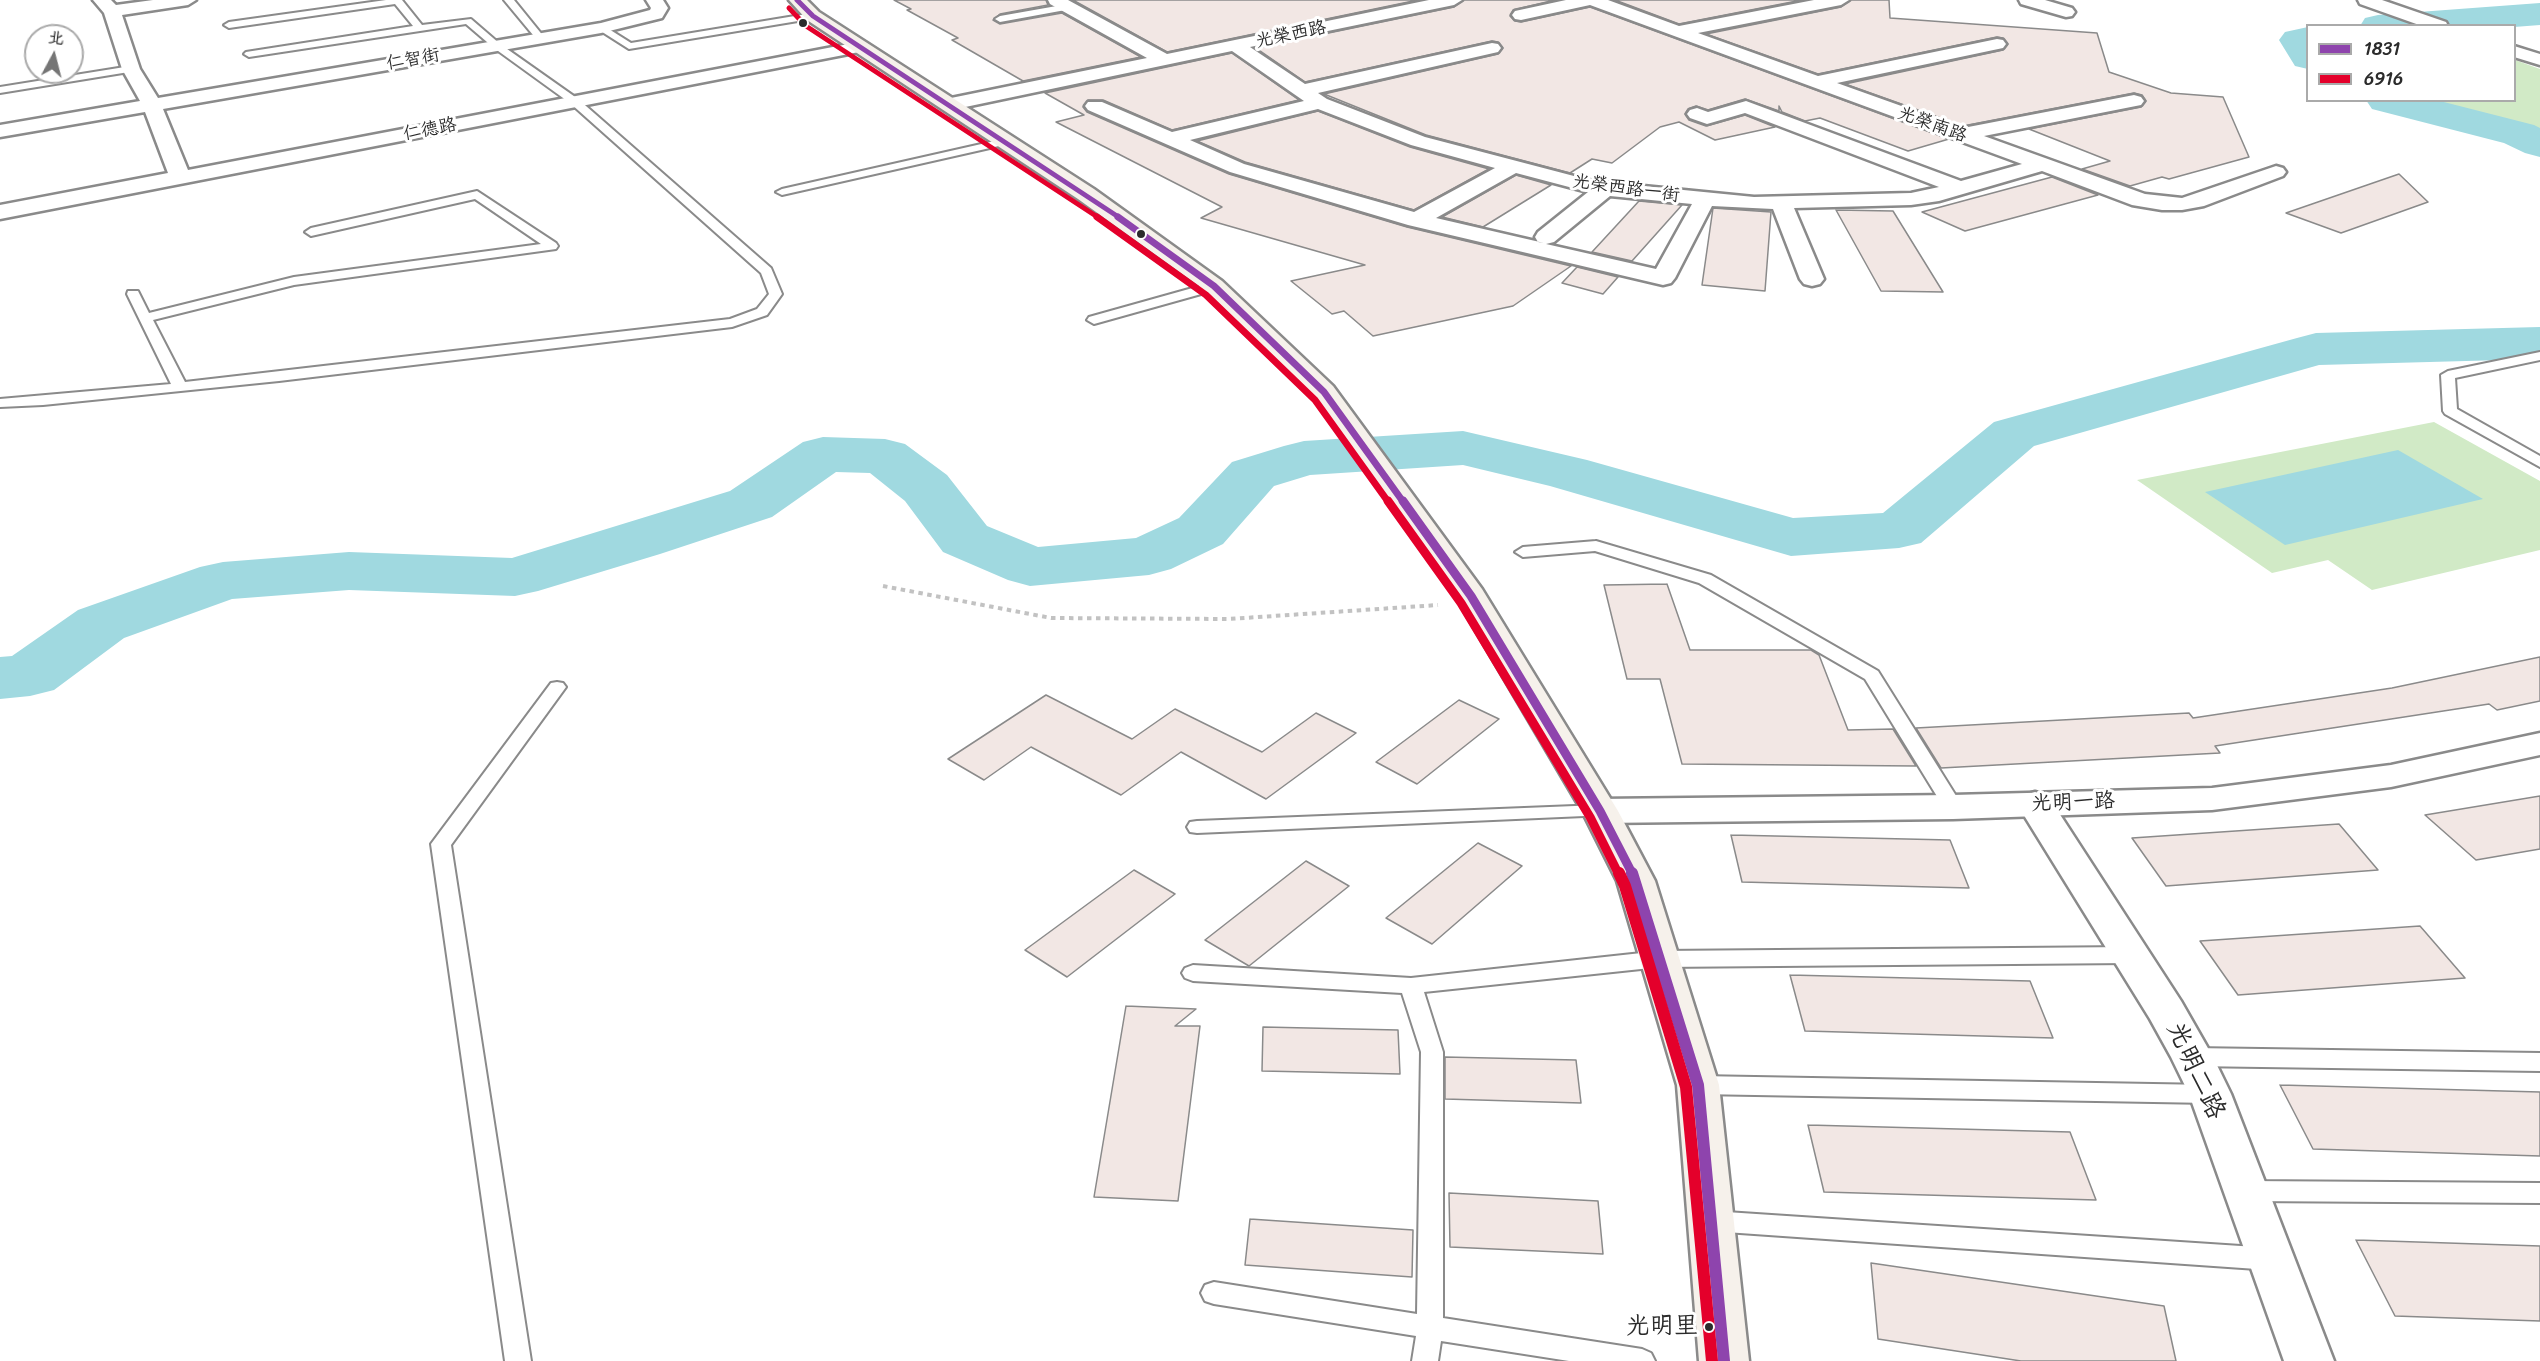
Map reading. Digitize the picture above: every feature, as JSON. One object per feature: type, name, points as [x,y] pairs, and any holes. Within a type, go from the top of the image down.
[{"type":"main road","points":[[797,0],[813,16],[1008,141],[1214,286],[1324,392],[1473,599],[1600,810],[1636,881],[1698,1085],[1724,1361]]},
{"type":"street","points":[[180,177],[152,105],[131,69],[106,5],[188,0]]},
{"type":"street","name":"仁智街","points":[[0,131],[602,28],[656,14],[660,8],[654,0]]},
{"type":"street","name":"光榮西路","points":[[951,104],[1454,0]]},
{"type":"street","points":[[1521,15],[1590,0]]},
{"type":"street","name":"光榮南路","points":[[1590,0],[2120,194],[2162,204],[2182,204],[2276,172]]},
{"type":"street","points":[[1676,31],[1840,0]]},
{"type":"street","points":[[2027,0],[2066,12]]},
{"type":"street","points":[[2366,0],[2434,24]]},
{"type":"street","points":[[1062,4],[1164,60]]},
{"type":"street","points":[[1816,82],[1997,44]]},
{"type":"street","name":"光榮西路一街","points":[[1236,46],[1320,103],[1436,147],[1605,189],[1705,199],[1781,203],[1911,199],[2041,165]]},
{"type":"street","name":"仁德路","points":[[0,212],[859,47]]},
{"type":"street","points":[[1300,91],[1492,48]]},
{"type":"street","points":[[2516,52],[2540,60]]},
{"type":"street","points":[[1960,135],[2134,100]]},
{"type":"street","points":[[1168,138],[1320,103]]},
{"type":"street","points":[[1095,106],[1237,168],[1416,220],[1664,278],[1705,199]]},
{"type":"street","points":[[1697,114],[1707,118],[1746,107],[1960,188]]},
{"type":"street","points":[[1416,220],[1514,166]]},
{"type":"street","points":[[1546,237],[1605,189]]},
{"type":"street","points":[[1781,203],[1812,279]]},
{"type":"street","name":"光明一路","points":[[1600,810],[1953,807],[2212,799],[2391,776],[2540,744]]},
{"type":"street","name":"光明二路","points":[[2035,804],[2167,1012],[2192,1057],[2210,1094],[2271,1259],[2316,1360]]},
{"type":"lane","points":[[509,0],[541,39]]},
{"type":"lane","points":[[229,25],[397,1],[420,29]]},
{"type":"lane","points":[[1000,19],[1062,4]]},
{"type":"lane","points":[[602,28],[628,45],[813,16]]},
{"type":"lane","points":[[0,403],[43,401],[180,387],[732,323],[762,312],[776,294],[767,271],[574,101],[497,46],[468,21],[249,54]]},
{"type":"lane","points":[[0,90],[131,69]]},
{"type":"lane","points":[[782,192],[1008,141]]},
{"type":"lane","points":[[145,318],[294,281],[552,246],[477,195],[311,232]]},
{"type":"lane","points":[[1094,320],[1214,286]]},
{"type":"lane","points":[[133,294],[180,387]]},
{"type":"lane","points":[[2540,356],[2448,375],[2450,411],[2540,462]]},
{"type":"lane","points":[[1523,552],[1596,546],[1705,579],[1872,675],[1953,807]]},
{"type":"lane","points":[[518,1361],[441,844],[557,687]]},
{"type":"lane","points":[[1197,827],[1600,810]]},
{"type":"lane","points":[[1193,973],[1411,986],[1660,959],[2131,955]]},
{"type":"lane","points":[[1411,986],[1432,1052],[1430,1329],[1425,1361]]},
{"type":"lane","points":[[2192,1057],[2540,1062]]},
{"type":"lane","points":[[1698,1085],[2210,1094]]},
{"type":"lane","points":[[2246,1191],[2540,1193]]},
{"type":"lane","points":[[1711,1221],[2271,1259]]},
{"type":"lane","points":[[1214,1293],[1642,1361]]},
{"type":"path","points":[[883,586],[1051,618],[1229,619],[1473,599]]},
{"type":"green space","points":[[2516,60],[2540,69],[2540,146],[2424,102],[2516,102]]},
{"type":"green space","points":[[2434,422],[2540,481],[2540,550],[2372,590],[2328,560],[2272,573],[2137,480]]},
{"type":"water","points":[[2398,450],[2483,499],[2285,545],[2205,492]]},
{"type":"building","points":[[894,0],[1046,0],[1048,5],[1000,14],[993,20],[1000,24],[1062,13],[1141,57],[1023,81],[952,40],[958,38],[907,10],[911,9]]},
{"type":"building","points":[[1073,0],[1418,0],[1167,52]]},
{"type":"building","points":[[1464,0],[1555,0],[1513,10],[1510,16],[1515,21],[1521,22],[1590,7],[1949,139],[1908,151],[1820,118],[1805,121],[1782,112],[1779,106],[1779,111],[1745,99],[1708,110],[1696,106],[1688,109],[1685,114],[1689,120],[1706,126],[1745,115],[1775,127],[1715,140],[1679,122],[1660,127],[1612,163],[1592,159],[1570,173],[1426,135],[1324,94],[1498,54],[1503,48],[1498,42],[1492,41],[1305,82],[1256,48],[1454,7]]},
{"type":"building","points":[[1615,0],[1802,0],[1679,24]]},
{"type":"building","points":[[1851,0],[1889,0],[1890,18],[2097,33],[2109,72],[2171,93],[2223,97],[2249,157],[2169,179],[2162,177],[2130,186],[2082,169],[2110,161],[2029,129],[2141,107],[2146,101],[2142,95],[2134,93],[1963,126],[1845,84],[2003,50],[2008,44],[2003,38],[1997,37],[1818,74],[1706,34],[1841,7]]},
{"type":"building","points":[[1232,53],[1299,100],[1172,130],[1103,100],[1088,100],[1083,107],[1087,112],[1229,174],[1407,227],[1571,266],[1513,306],[1373,336],[1344,311],[1332,314],[1291,281],[1365,265],[1201,218],[1222,207],[1056,122],[1084,115],[1045,93]]},
{"type":"building","points":[[1318,111],[1410,147],[1489,169],[1414,210],[1245,162],[1197,141]]},
{"type":"building","points":[[2399,174],[2428,202],[2341,233],[2286,213]]},
{"type":"building","points":[[1516,175],[1551,185],[1483,227],[1442,217]]},
{"type":"building","points":[[2052,177],[2098,195],[1965,231],[1922,212]]},
{"type":"building","points":[[1639,201],[1682,205],[1632,261],[1592,252]]},
{"type":"building","points":[[1713,208],[1771,212],[1765,291],[1702,285]]},
{"type":"building","points":[[1836,210],[1893,211],[1943,292],[1881,291]]},
{"type":"building","points":[[1577,267],[1618,277],[1603,294],[1562,283]]},
{"type":"building","points":[[1667,584],[1690,650],[1811,650],[1819,655],[1848,730],[1893,729],[1916,766],[1682,764],[1660,679],[1627,679],[1604,585]]},
{"type":"building","points":[[2540,657],[2540,701],[2497,710],[2489,704],[2215,746],[2220,753],[1941,768],[1916,728],[2189,713],[2193,718],[2392,688]]},
{"type":"building","points":[[1046,695],[1132,739],[1175,709],[1262,752],[1316,713],[1356,733],[1266,799],[1181,752],[1121,795],[1031,747],[984,780],[948,759]]},
{"type":"building","points":[[1459,700],[1499,719],[1417,784],[1376,762]]},
{"type":"building","points":[[2540,796],[2540,849],[2476,860],[2425,815]]},
{"type":"building","points":[[2339,824],[2378,870],[2166,886],[2132,838]]},
{"type":"building","points":[[1731,835],[1950,840],[1969,888],[1742,882]]},
{"type":"building","points":[[1478,843],[1522,866],[1432,944],[1386,918]]},
{"type":"building","points":[[1306,861],[1349,886],[1249,966],[1205,940]]},
{"type":"building","points":[[1134,870],[1175,894],[1067,977],[1025,950]]},
{"type":"building","points":[[2420,926],[2465,978],[2238,995],[2200,941]]},
{"type":"building","points":[[1790,975],[2030,981],[2053,1038],[1805,1031]]},
{"type":"building","points":[[1126,1006],[1196,1009],[1175,1026],[1200,1026],[1178,1201],[1094,1197]]},
{"type":"building","points":[[1263,1027],[1398,1030],[1400,1074],[1262,1071]]},
{"type":"building","points":[[1445,1057],[1576,1060],[1581,1103],[1445,1099]]},
{"type":"building","points":[[2280,1085],[2540,1092],[2540,1156],[2313,1149]]},
{"type":"building","points":[[1808,1125],[2070,1132],[2096,1200],[1824,1192]]},
{"type":"building","points":[[1449,1193],[1598,1201],[1603,1254],[1450,1247]]},
{"type":"building","points":[[1250,1219],[1413,1230],[1412,1277],[1245,1265]]},
{"type":"building","points":[[2356,1240],[2540,1246],[2540,1321],[2395,1316]]},
{"type":"building","points":[[1871,1263],[2164,1306],[2176,1361],[2021,1361],[1878,1339]]},
{"type":"waterway","points":[[2405,24],[2540,14]]},
{"type":"waterway","points":[[2306,38],[2298,40],[2306,54]]},
{"type":"waterway","points":[[2394,102],[2519,134],[2540,144]]},
{"type":"waterway","points":[[0,678],[30,675],[101,624],[223,581],[349,571],[515,577],[638,541],[751,504],[823,454],[885,456],[926,488],[965,539],[1030,567],[1149,556],[1201,531],[1253,474],[1304,458],[1463,448],[1566,472],[1791,537],[1899,530],[2014,434],[2316,349],[2540,343]]},
{"type":"transit line","name":"1831","points":[[797,0],[813,16],[1086,194],[1214,286],[1324,392],[1471,596],[1600,811],[1636,881],[1698,1085],[1724,1361]]},
{"type":"transit line","name":"6916","points":[[789,8],[806,26],[1079,204],[1206,295],[1315,400],[1461,603],[1590,817],[1625,886],[1686,1087],[1712,1361]]},
{"type":"place","name":"光明里","points":[[1709,1327]]}]
